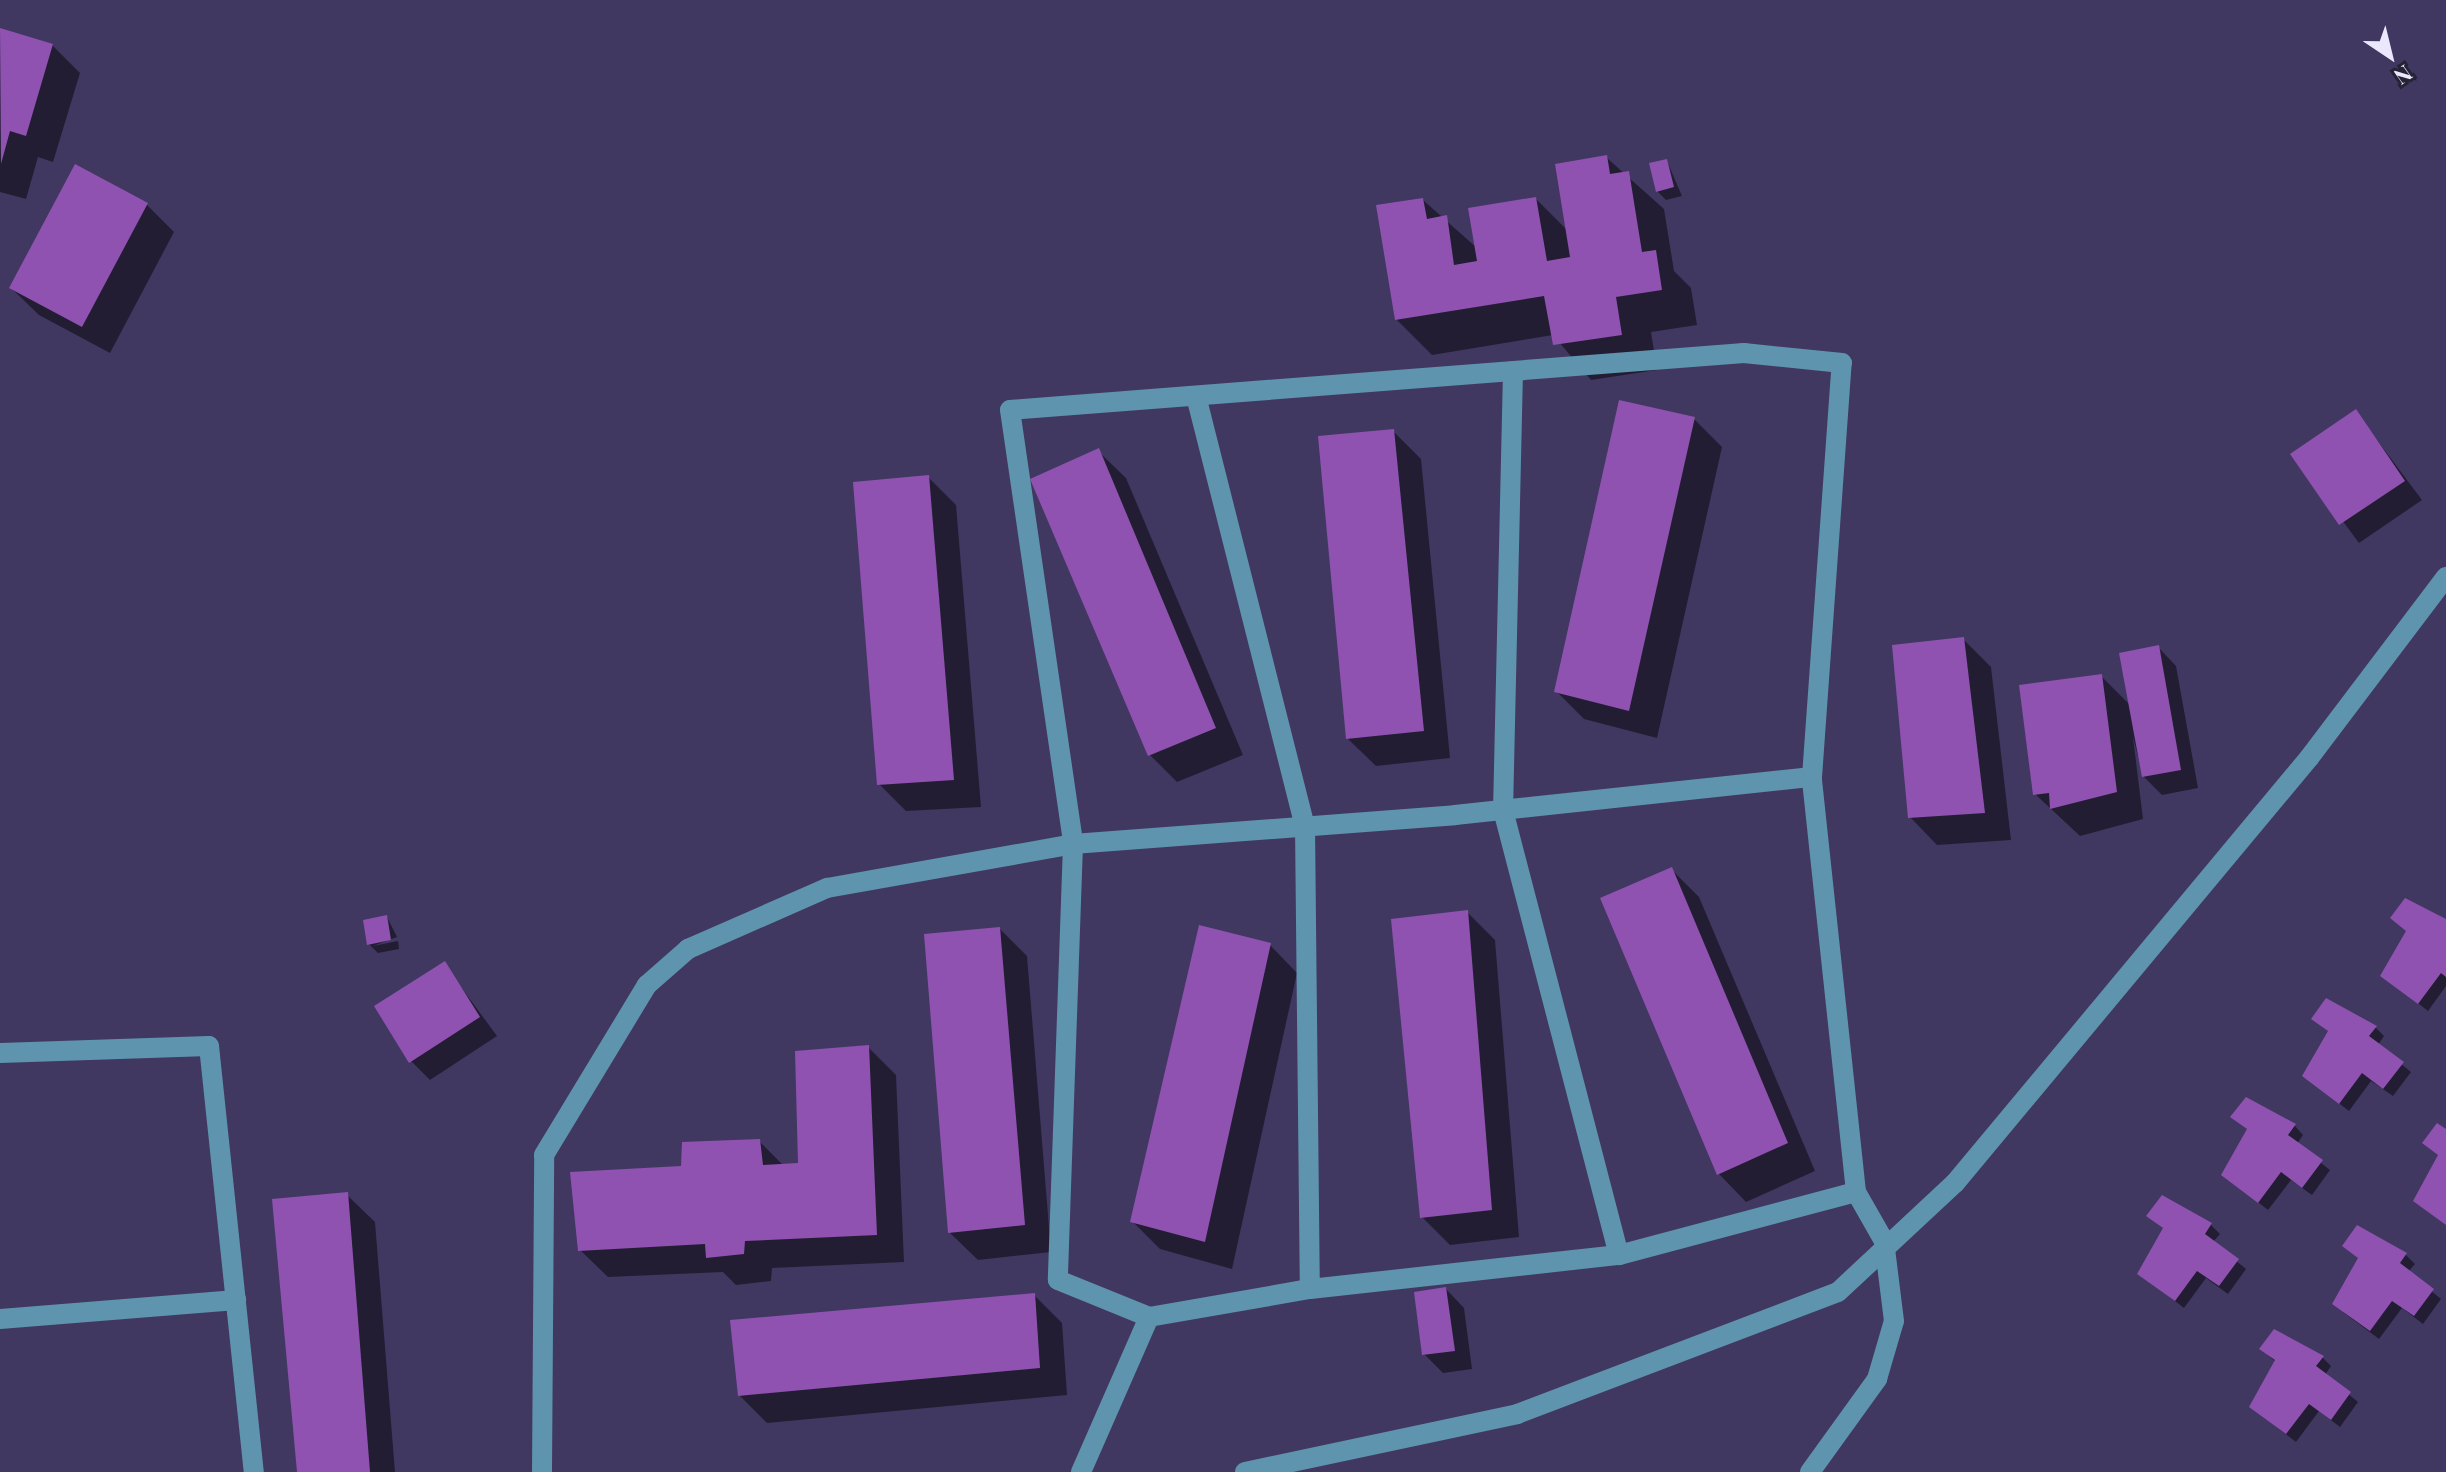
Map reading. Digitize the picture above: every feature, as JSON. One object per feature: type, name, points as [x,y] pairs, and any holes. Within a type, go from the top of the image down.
[{"type":"lane","points":[[1810,1472],[1877,1379],[1894,1321],[1884,1241],[1856,1192],[1812,777],[1842,363],[1744,353],[1010,410],[1073,844],[1058,1280],[1149,1317],[1310,1289],[1619,1255],[1856,1192]]},
{"type":"lane","points":[[1513,371],[1503,810],[1619,1255]]},
{"type":"lane","points":[[1196,396],[1305,826],[1310,1289]]},
{"type":"lane","points":[[1245,1472],[1517,1414],[1838,1292],[1884,1241],[1955,1183],[2309,758],[2446,577]]},
{"type":"lane","points":[[542,1472],[544,1155],[647,985],[688,949],[827,888],[1073,844],[1503,810],[1812,777]]},
{"type":"lane","points":[[0,1053],[209,1046],[254,1472]]},
{"type":"lane","points":[[0,1319],[236,1300]]},
{"type":"lane","points":[[1081,1472],[1149,1317]]},
{"type":"building","points":[[0,28],[53,44],[26,136],[10,131],[1,164]]},
{"type":"building","points":[[1607,155],[1610,174],[1629,171],[1642,252],[1656,250],[1662,290],[1616,297],[1622,335],[1553,345],[1544,296],[1395,320],[1376,205],[1423,198],[1427,219],[1447,215],[1454,265],[1477,261],[1468,208],[1536,197],[1547,261],[1570,257],[1555,164]]},
{"type":"building","points":[[1667,159],[1674,187],[1656,192],[1649,163]]},
{"type":"building","points":[[75,164],[148,203],[82,327],[9,288]]},
{"type":"building","points":[[1619,400],[1695,417],[1629,711],[1554,692]]},
{"type":"building","points":[[2356,409],[2405,481],[2339,525],[2290,454]]},
{"type":"building","points":[[1394,429],[1424,731],[1346,739],[1318,436]]},
{"type":"building","points":[[1099,448],[1216,728],[1148,756],[1030,479]]},
{"type":"building","points":[[929,475],[954,780],[877,785],[853,482]]},
{"type":"building","points":[[1964,637],[1985,813],[1908,818],[1892,645]]},
{"type":"building","points":[[2159,645],[2181,770],[2142,777],[2119,653]]},
{"type":"building","points":[[2102,674],[2117,792],[2050,809],[2049,793],[2033,795],[2019,685]]},
{"type":"building","points":[[1672,867],[1788,1143],[1717,1175],[1600,898]]},
{"type":"building","points":[[2405,898],[2446,919],[2446,977],[2441,973],[2418,1004],[2380,976],[2406,931],[2390,918]]},
{"type":"building","points":[[1468,910],[1492,1210],[1420,1218],[1391,919]]},
{"type":"building","points":[[387,915],[391,940],[367,945],[363,920]]},
{"type":"building","points":[[1199,925],[1271,943],[1205,1242],[1130,1222]]},
{"type":"building","points":[[1000,927],[1025,1225],[948,1233],[924,934]]},
{"type":"building","points":[[445,961],[480,1017],[409,1063],[374,1006]]},
{"type":"building","points":[[2326,998],[2377,1026],[2369,1036],[2404,1062],[2383,1089],[2362,1073],[2339,1104],[2302,1076],[2328,1031],[2311,1019]]},
{"type":"building","points":[[869,1045],[877,1235],[745,1241],[744,1254],[706,1258],[705,1244],[578,1251],[570,1172],[681,1166],[682,1142],[760,1139],[763,1165],[798,1163],[795,1051]]},
{"type":"building","points":[[2246,1097],[2296,1124],[2288,1135],[2323,1160],[2302,1188],[2281,1172],[2258,1203],[2221,1175],[2247,1129],[2230,1117]]},
{"type":"building","points":[[2437,1123],[2446,1129],[2446,1225],[2413,1201],[2438,1155],[2422,1143]]},
{"type":"building","points":[[348,1192],[370,1472],[297,1472],[272,1199]]},
{"type":"building","points":[[2162,1195],[2212,1223],[2205,1234],[2239,1259],[2219,1286],[2197,1271],[2175,1301],[2137,1274],[2163,1228],[2146,1216]]},
{"type":"building","points":[[2357,1225],[2407,1253],[2400,1263],[2434,1289],[2414,1316],[2392,1301],[2370,1331],[2332,1304],[2358,1258],[2342,1246]]},
{"type":"building","points":[[1446,1287],[1455,1351],[1422,1355],[1414,1292]]},
{"type":"building","points":[[1035,1293],[1040,1368],[738,1396],[730,1320]]},
{"type":"building","points":[[2274,1329],[2324,1356],[2316,1366],[2351,1392],[2331,1420],[2309,1404],[2286,1434],[2249,1407],[2275,1360],[2259,1349]]}]
